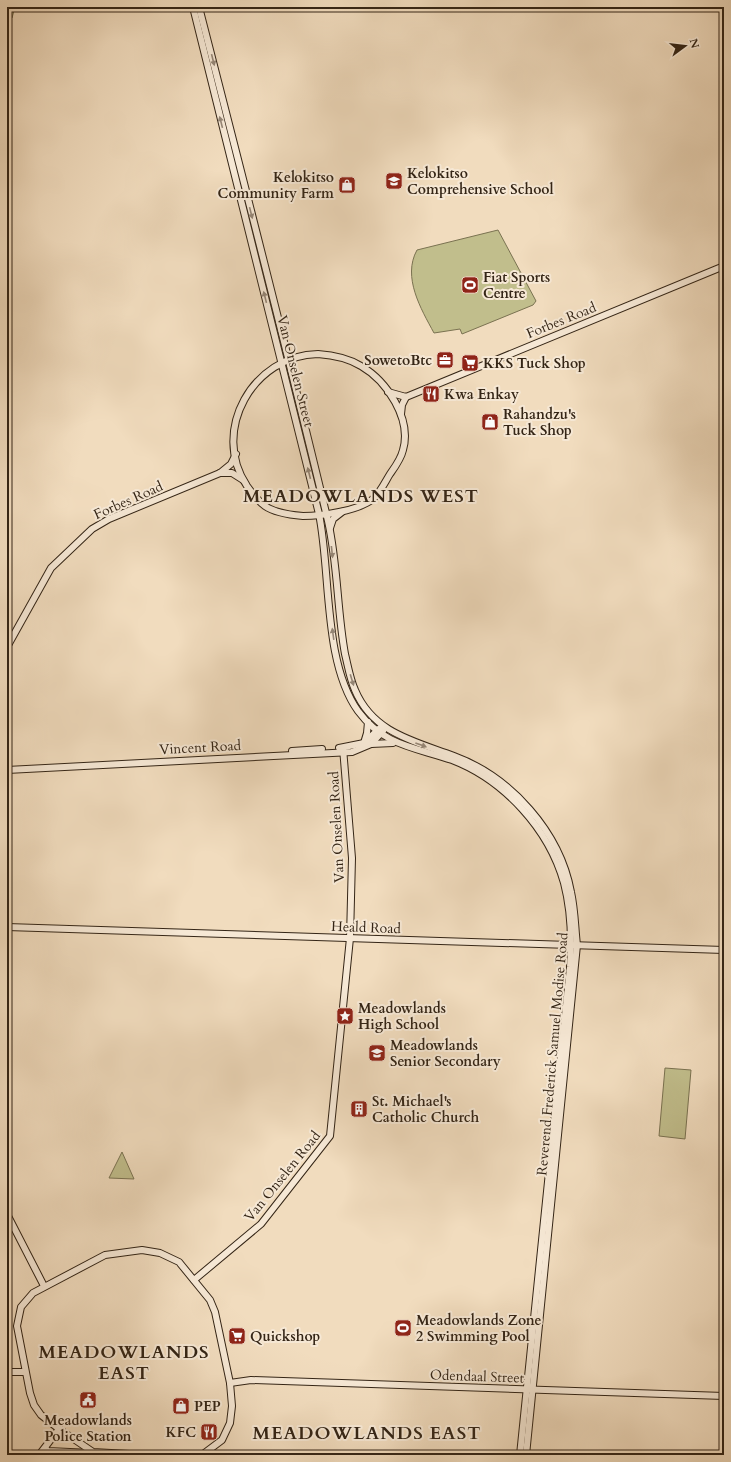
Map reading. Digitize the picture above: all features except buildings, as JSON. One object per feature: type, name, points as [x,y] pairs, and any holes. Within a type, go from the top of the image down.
[{"type":"street","name":"Van Onselen Street","points":[[192,7],[319,514],[322,528],[336,653],[348,692],[355,705],[368,722],[379,732]]},
{"type":"street","name":"Van Onselen Street","points":[[199,7],[326,514],[330,533],[341,633],[352,682],[366,710],[384,727]]},
{"type":"street","name":"Forbes Road","points":[[406,397],[724,266]]},
{"type":"street","points":[[322,528],[316,522],[303,516],[266,507],[257,499],[245,482],[238,467],[235,429],[241,405],[254,384],[266,372],[288,359],[318,354],[348,360],[372,374],[388,392],[401,416]]},
{"type":"street","points":[[303,516],[326,514],[345,510],[374,498],[396,465],[404,449],[404,434],[401,416],[402,404],[406,397],[388,392]]},
{"type":"street","name":"Forbes Road","points":[[7,647],[51,568],[92,529],[109,519],[220,473],[231,464],[236,454]]},
{"type":"street","points":[[220,473],[232,473],[245,482]]},
{"type":"street","points":[[330,533],[333,518],[345,510]]},
{"type":"street","points":[[368,722],[367,744],[384,742],[395,743]]},
{"type":"street","name":"Vincent Road","points":[[7,767],[251,755],[309,749],[357,750],[367,744],[384,727]]},
{"type":"street","name":"Reverend Frederick Samuel Modise Road","points":[[384,727],[406,739],[478,766],[505,785],[534,814],[548,834],[566,874],[572,897],[574,945],[530,1389],[526,1455]]},
{"type":"street","name":"Reverend Frederick Samuel Modise Road","points":[[379,732],[395,743],[451,760],[473,770],[507,794],[536,825],[547,844],[564,884],[574,945]]},
{"type":"street","name":"Vincent Road","points":[[7,770],[343,750]]},
{"type":"street","name":"Van Onselen Road","points":[[194,1280],[261,1224],[330,1136],[350,938],[352,858],[343,750]]},
{"type":"street","name":"Heald Road","points":[[7,927],[724,950]]},
{"type":"street","points":[[7,1214],[44,1286]]},
{"type":"street","points":[[98,1453],[87,1449],[59,1430],[35,1407],[25,1372],[17,1331],[19,1313],[26,1299],[44,1286],[105,1255],[142,1250],[152,1251],[175,1260],[194,1280],[213,1306],[230,1383],[232,1406],[227,1432],[217,1445],[202,1455]]},
{"type":"street","points":[[7,1372],[25,1372]]},
{"type":"street","name":"Odendaal Street","points":[[230,1383],[251,1380],[724,1396]]},
{"type":"street","name":"Reverend Frederick Samuel Modise Road","points":[[520,1455],[530,1389]]},
{"type":"street","points":[[45,1452],[59,1430]]},
{"type":"street","points":[[39,1455],[48,1451],[147,1455]]},
{"type":"shaded area","points":[[7,7],[15,7],[12,18],[7,21]]},
{"type":"shaded area","name":"Fiat Sports Centre","points":[[498,230],[536,301],[533,305],[462,334],[460,329],[434,333],[419,303],[412,282],[413,260],[417,250]]},
{"type":"shaded area","points":[[665,1068],[691,1070],[685,1139],[659,1136]]},
{"type":"shaded area","points":[[122,1152],[134,1179],[109,1178]]},
{"type":"water","name":"Meadowlands Zone 2 Swimming Pool","points":[[396,1324],[410,1325],[410,1332],[395,1332]]},
{"type":"place","name":"Kelokitso Comprehensive School","points":[[394,181]]},
{"type":"place","name":"Kelokitso Community Farm","points":[[347,185]]},
{"type":"place","name":"Fiat Sports Centre","points":[[470,285]]},
{"type":"place","name":"SowetoBtc","points":[[445,360]]},
{"type":"place","name":"KKS Tuck Shop","points":[[470,363]]},
{"type":"place","name":"Kwa Enkay","points":[[431,394]]},
{"type":"place","name":"Rahandzu's Tuck Shop","points":[[490,422]]},
{"type":"place","name":"Meadowlands High School","points":[[345,1016]]},
{"type":"place","name":"Meadowlands Senior Secondary","points":[[377,1053]]},
{"type":"place","name":"St. Michael's Catholic Church","points":[[359,1109]]},
{"type":"place","name":"Meadowlands Zone 2 Swimming Pool","points":[[403,1328]]},
{"type":"place","name":"Quickshop","points":[[237,1336]]},
{"type":"place","name":"Meadowlands Police Station","points":[[88,1400]]},
{"type":"place","name":"PEP","points":[[181,1406]]},
{"type":"place","name":"KFC","points":[[209,1432]]},
{"type":"district","name":"MEADOWLANDS WEST","points":[[361,496]]},
{"type":"district","name":"MEADOWLANDS EAST","points":[[124,1362]]},
{"type":"district","name":"MEADOWLANDS EAST","points":[[367,1433]]}]
